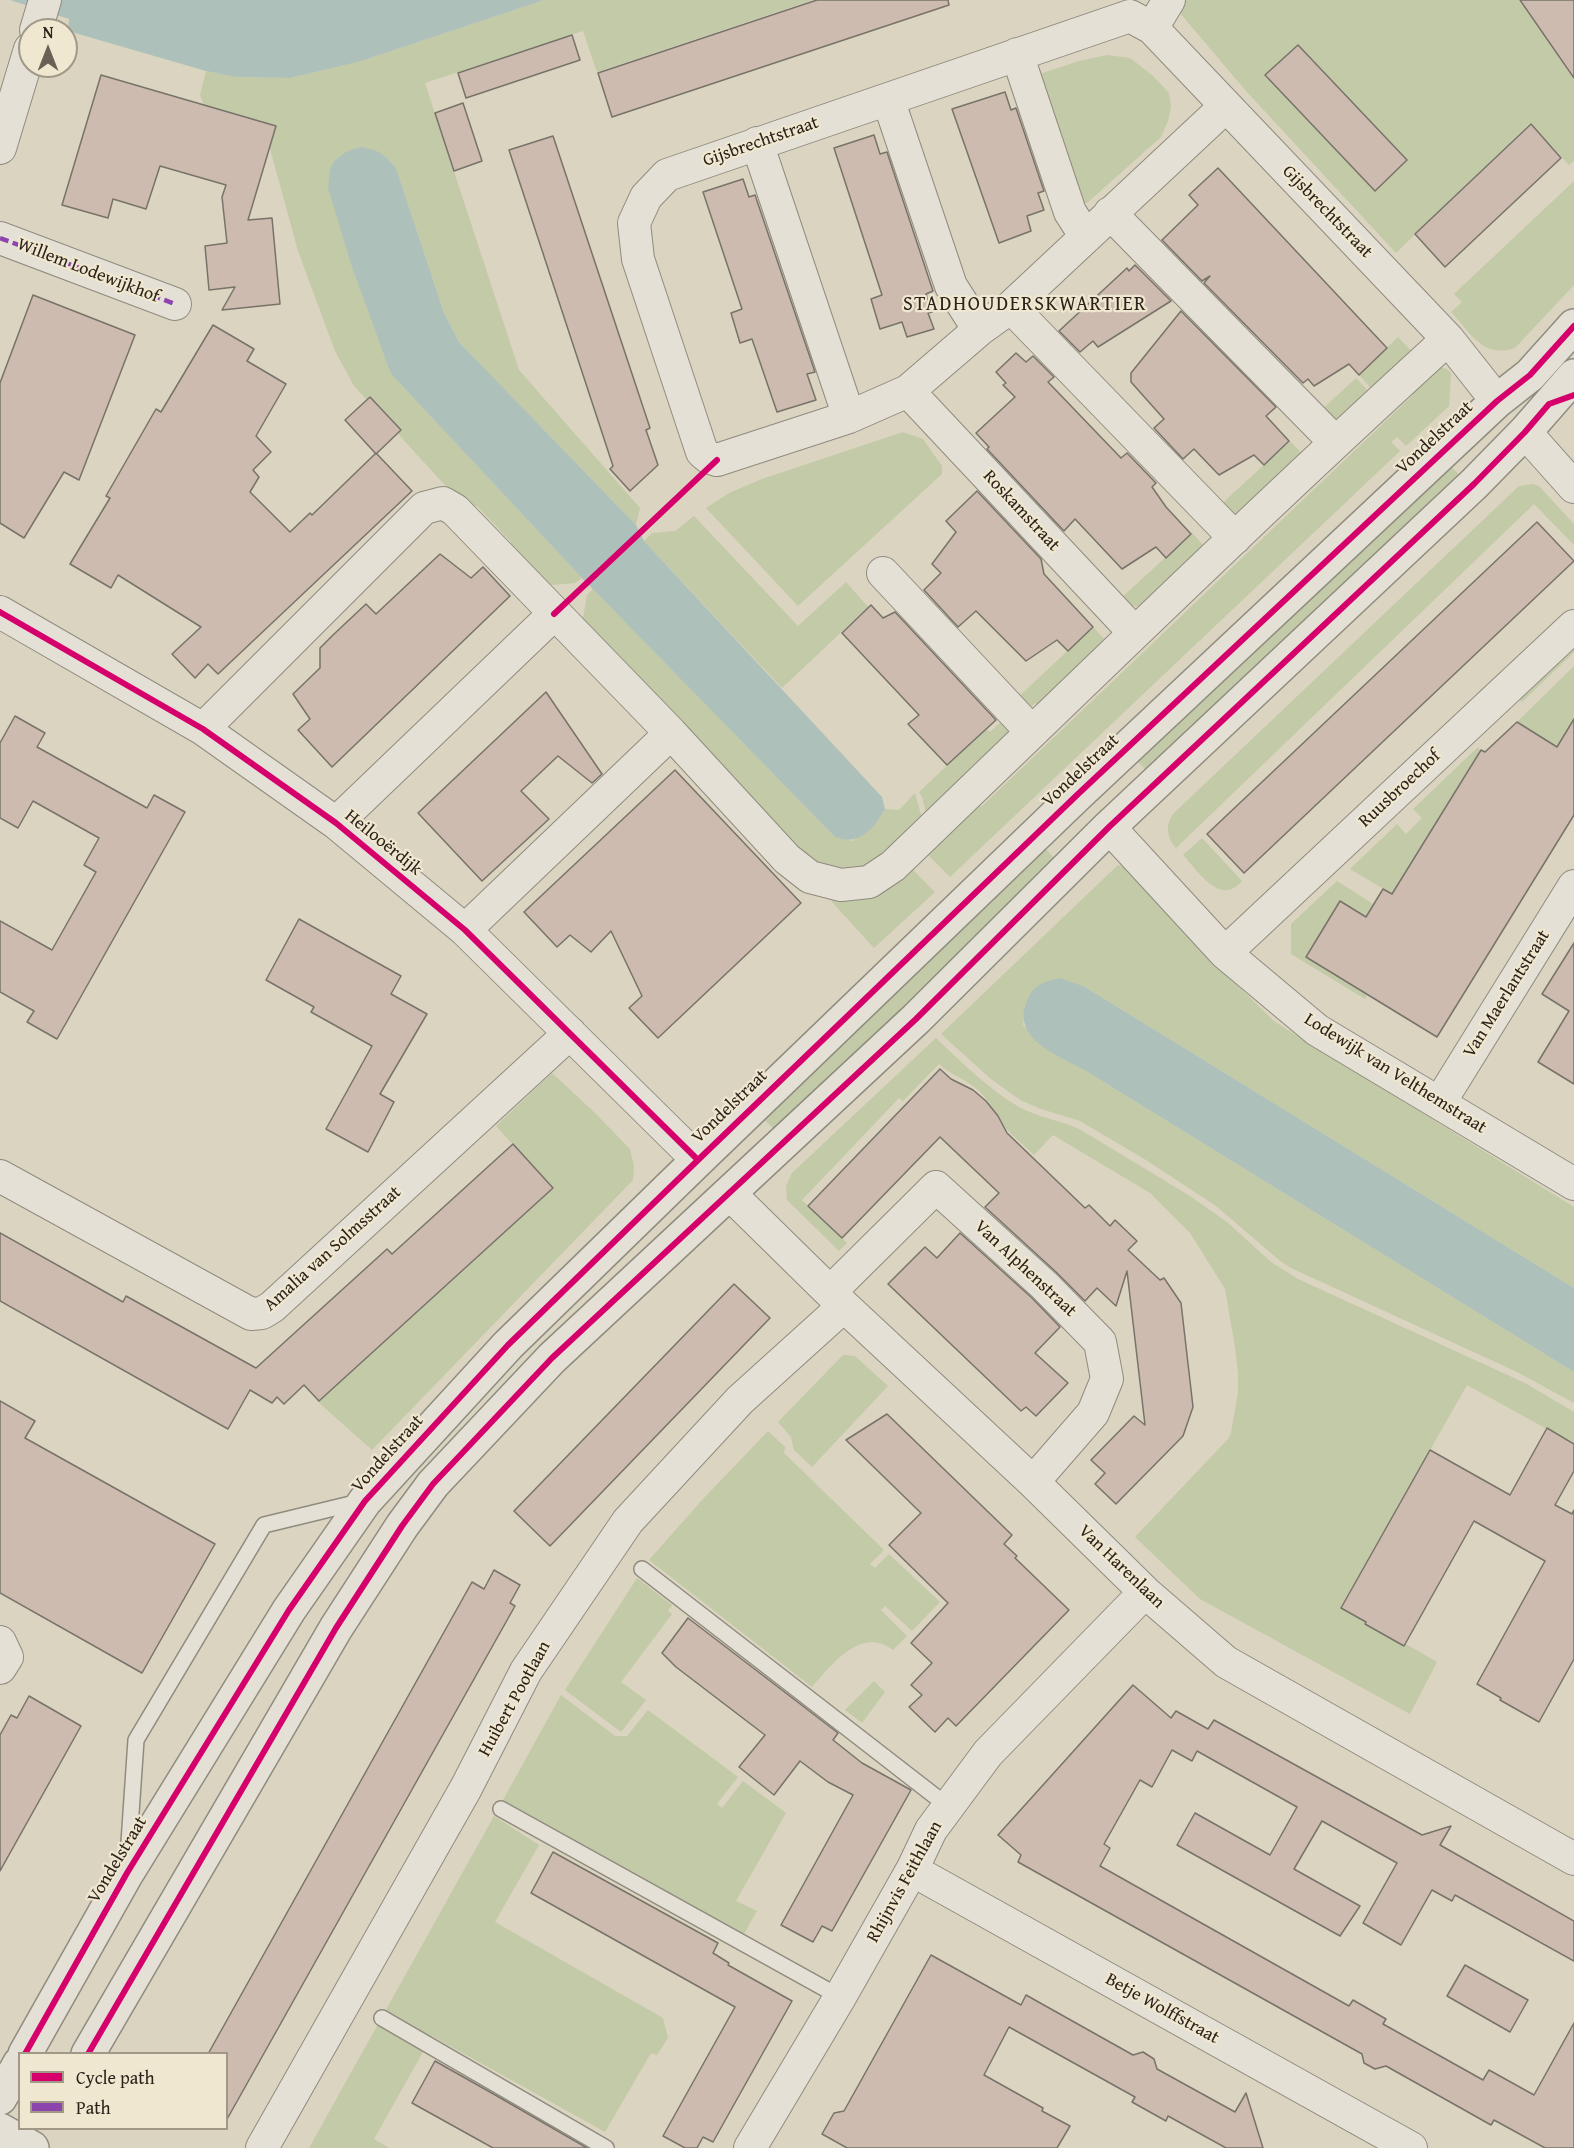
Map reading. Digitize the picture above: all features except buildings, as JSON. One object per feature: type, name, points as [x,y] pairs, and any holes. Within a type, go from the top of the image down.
[{"type":"street","points":[[40,18],[45,0]]},
{"type":"street","points":[[1152,28],[1169,0]]},
{"type":"street","name":"Gijsbrechtstraat","points":[[849,417],[717,460],[702,452],[638,259],[634,223],[646,197],[667,175],[1130,16],[1152,28],[1448,339],[1497,401]]},
{"type":"street","points":[[1017,54],[1070,212],[1086,237]]},
{"type":"street","points":[[0,148],[21,78]]},
{"type":"street","points":[[888,99],[951,286],[979,330]]},
{"type":"street","points":[[757,143],[849,417],[908,391],[979,330],[1011,307],[1226,106]]},
{"type":"street","points":[[1110,213],[1335,442]]},
{"type":"street","name":"Willem Lodewijkhof","points":[[0,238],[175,304]]},
{"type":"street","points":[[1011,307],[1235,538]]},
{"type":"street","name":"Vondelstraat","points":[[26,2052],[126,1873],[289,1610],[365,1501],[508,1345],[698,1160],[1077,795],[1497,401],[1530,375],[1574,326]]},
{"type":"street","points":[[203,729],[424,508],[443,503],[455,510],[671,733],[787,859],[810,877],[841,885],[869,882],[893,866],[1134,632],[1448,339]]},
{"type":"street","points":[[89,2052],[336,1628],[402,1526],[433,1484],[552,1358],[916,1019],[1109,827],[1465,492],[1525,432],[1574,376]]},
{"type":"street","name":"Roskamstraat","points":[[908,391],[1134,632]]},
{"type":"street","name":"Vondelstraat","points":[[1497,401],[1525,432]]},
{"type":"street","points":[[1525,432],[1574,487]]},
{"type":"street","points":[[883,573],[1032,732]]},
{"type":"street","name":"Heilooërdijk","points":[[0,612],[203,729],[336,823],[465,930],[698,1160]]},
{"type":"street","name":"Heilooërdijk","points":[[336,823],[554,614]]},
{"type":"street","name":"Ruusbroechof","points":[[1225,953],[1574,626]]},
{"type":"street","points":[[465,930],[671,733]]},
{"type":"street","name":"Lodewijk van Velthemstraat","points":[[1077,795],[1225,953],[1317,1030],[1574,1184]]},
{"type":"street","name":"Van Maerlantstraat","points":[[1440,1102],[1574,886]]},
{"type":"street","name":"Amalia van Solmsstraat","points":[[0,1176],[251,1314],[262,1313],[272,1307],[570,1033]]},
{"type":"street","points":[[698,1160],[729,1193]]},
{"type":"street","name":"Van Alphenstraat","points":[[837,1299],[936,1187],[1044,1285],[1100,1342],[1107,1379],[1093,1413],[1033,1482]]},
{"type":"street","name":"Van Harenlaan","points":[[729,1193],[837,1299],[1033,1482],[1145,1592],[1226,1662],[1574,1859]]},
{"type":"street","name":"Huibert Pootlaan","points":[[262,2148],[466,1788],[526,1671],[623,1529],[740,1400],[837,1299]]},
{"type":"street","name":"Rhijnvis Feithlaan","points":[[750,2148],[840,1998],[912,1870],[931,1830],[988,1753],[1145,1592]]},
{"type":"street","points":[[0,1642],[7,1657],[0,1668]]},
{"type":"street","name":"Betje Wolffstraat","points":[[912,1870],[1411,2148]]},
{"type":"street","points":[[0,2098],[18,2066]]},
{"type":"street","points":[[0,2130],[33,2148],[44,2130]]},
{"type":"lane","points":[[126,1873],[136,1740],[264,1525],[365,1501]]},
{"type":"lane","points":[[642,1569],[948,1807]]},
{"type":"lane","points":[[501,1809],[840,1998]]},
{"type":"lane","points":[[382,2018],[606,2148]]},
{"type":"green space","points":[[544,0],[813,0],[597,72],[583,31],[425,83],[519,370],[640,508],[636,525],[459,342],[444,313],[396,168],[382,154],[367,149],[351,151],[334,161],[391,374],[582,578],[575,583],[541,586],[510,554],[511,542],[477,506],[464,506],[354,386],[335,351],[298,251],[266,134],[204,106],[200,95],[206,71],[235,77],[290,78],[358,62]]},
{"type":"green space","points":[[1185,0],[1519,0],[1574,80],[1574,161],[1569,165],[1530,123],[1396,253],[1246,91],[1180,13]]},
{"type":"green space","points":[[1107,55],[1130,58],[1153,76],[1169,93],[1171,107],[1161,137],[1087,203],[1079,202],[1037,75],[1079,61]]},
{"type":"green space","points":[[1574,181],[1574,285],[1515,348],[1494,350],[1486,347],[1472,336],[1451,312],[1462,302],[1454,294]]},
{"type":"green space","points":[[1398,337],[1416,356],[1376,394],[1359,375]]},
{"type":"green space","points":[[1438,367],[1447,369],[1451,373],[1449,406],[1406,446],[1397,437],[1391,442],[1400,451],[950,877],[924,851],[977,804],[981,807],[1413,395],[1407,387]]},
{"type":"green space","points":[[1356,378],[1373,396],[1342,420],[1317,414]]},
{"type":"green space","points":[[903,432],[923,439],[942,466],[942,474],[798,606],[706,508],[729,493],[762,479]]},
{"type":"green space","points":[[1290,441],[1306,458],[1235,517],[1217,508]]},
{"type":"green space","points":[[1445,460],[1464,480],[1152,776],[1132,756]]},
{"type":"green space","points":[[1533,484],[1539,486],[1574,524],[1574,545],[1534,504],[1176,848],[1170,839],[1168,830],[1168,825],[1175,812],[1519,486]]},
{"type":"green space","points":[[694,516],[798,626],[846,582],[868,607],[782,688],[644,541],[652,533],[675,531]]},
{"type":"green space","points":[[1192,533],[1204,546],[1142,606],[1133,606],[1119,600]]},
{"type":"green space","points":[[593,589],[834,836],[852,841],[880,818],[885,809],[899,810],[915,793],[923,822],[874,870],[828,876],[792,853],[794,843],[615,651],[601,651],[581,629],[587,595]]},
{"type":"green space","points":[[1093,627],[1108,643],[1040,709],[1035,703],[1025,713],[1014,701]]},
{"type":"green space","points":[[1574,642],[1574,652],[1522,702],[1517,697]]},
{"type":"green space","points":[[1574,666],[1574,719],[1557,747],[1517,722]]},
{"type":"green space","points":[[1006,717],[1019,730],[926,813],[919,792],[986,729],[990,732]]},
{"type":"green space","points":[[1478,747],[1480,750],[1392,894],[1350,869],[1397,824],[1406,834],[1422,818],[1413,809]]},
{"type":"green space","points":[[1202,838],[1242,881],[1234,888],[1226,890],[1210,884],[1183,855]]},
{"type":"green space","points":[[1040,843],[1060,864],[776,1131],[756,1112]]},
{"type":"green space","points":[[1118,865],[1126,867],[1211,960],[1275,1022],[1574,1207],[1574,1288],[1085,987],[1025,1006],[1023,1025],[1049,1050],[1574,1372],[1574,1403],[1517,1372],[1291,1268],[1216,1206],[1146,1160],[1080,1121],[1020,1100],[991,1079],[941,1034]]},
{"type":"green space","points":[[909,866],[935,892],[874,948],[831,901],[842,892]]},
{"type":"green space","points":[[1337,881],[1373,904],[1366,916],[1340,901],[1305,957],[1367,995],[1365,999],[1291,954],[1291,924]]},
{"type":"green space","points":[[936,1038],[976,1075],[1008,1100],[1027,1111],[1081,1130],[1190,1196],[1227,1222],[1271,1262],[1298,1279],[1525,1383],[1574,1412],[1574,1444],[1467,1385],[1341,1607],[1437,1662],[1410,1714],[1200,1599],[1135,1537],[1228,1439],[1238,1392],[1235,1347],[1225,1289],[1190,1233],[1150,1193],[1053,1135],[1034,1155],[1003,1125],[982,1094],[939,1064],[903,1101],[899,1098],[802,1200],[847,1243],[839,1251],[787,1200],[786,1186],[792,1173]]},
{"type":"green space","points":[[552,1073],[630,1149],[634,1166],[633,1180],[372,1450],[317,1401],[552,1188],[496,1126]]},
{"type":"green space","points":[[843,1355],[855,1356],[888,1386],[812,1467],[794,1450],[791,1437],[778,1422]]},
{"type":"green space","points":[[768,1431],[785,1447],[784,1453],[884,1550],[870,1564],[875,1568],[889,1554],[940,1602],[912,1631],[885,1606],[881,1610],[907,1636],[893,1650],[870,1642],[859,1645],[838,1659],[812,1687],[649,1560]]},
{"type":"green space","points":[[637,1578],[672,1605],[668,1611],[672,1614],[621,1682],[646,1700],[621,1732],[565,1690]]},
{"type":"green space","points":[[874,1681],[885,1692],[862,1723],[845,1710]]},
{"type":"green space","points":[[561,1695],[615,1736],[627,1736],[648,1710],[738,1777],[717,1804],[722,1808],[743,1781],[786,1813],[736,1901],[757,1911],[744,1934],[503,1800]]},
{"type":"green space","points":[[494,1816],[539,1845],[495,1922],[663,2018],[668,2038],[657,2055],[651,2053],[605,2132],[432,2036],[374,2139],[389,2148],[309,2148]]},
{"type":"shaded area","points":[[10,0],[544,0],[358,62],[290,78],[235,77],[206,71],[78,34],[78,18],[66,18]]},
{"type":"shaded area","points":[[360,147],[380,153],[396,168],[444,313],[459,342],[636,525],[644,541],[882,797],[885,809],[871,829],[858,838],[850,840],[834,836],[582,578],[391,374],[351,264],[328,188],[330,169],[334,161],[346,152]]},
{"type":"shaded area","points":[[1060,978],[1085,987],[1574,1288],[1574,1372],[1086,1071],[1040,1045],[1025,1026],[1024,1014],[1027,1001],[1040,985]]},
{"type":"marked path","points":[[0,238],[175,304]]},
{"type":"cycle path","points":[[26,2052],[127,1873],[289,1610],[365,1501],[508,1345],[698,1160],[1077,795],[1497,401],[1530,375],[1574,326]]},
{"type":"cycle path","points":[[89,2052],[336,1628],[402,1526],[433,1484],[552,1358],[916,1019],[1109,827],[1474,484],[1549,404],[1574,395]]},
{"type":"cycle path","points":[[554,614],[717,460]]},
{"type":"cycle path","points":[[0,612],[203,729],[336,823],[465,930],[698,1160]]},
{"type":"district","name":"STADHOUDERSKWARTIER","points":[[1025,305]]}]
